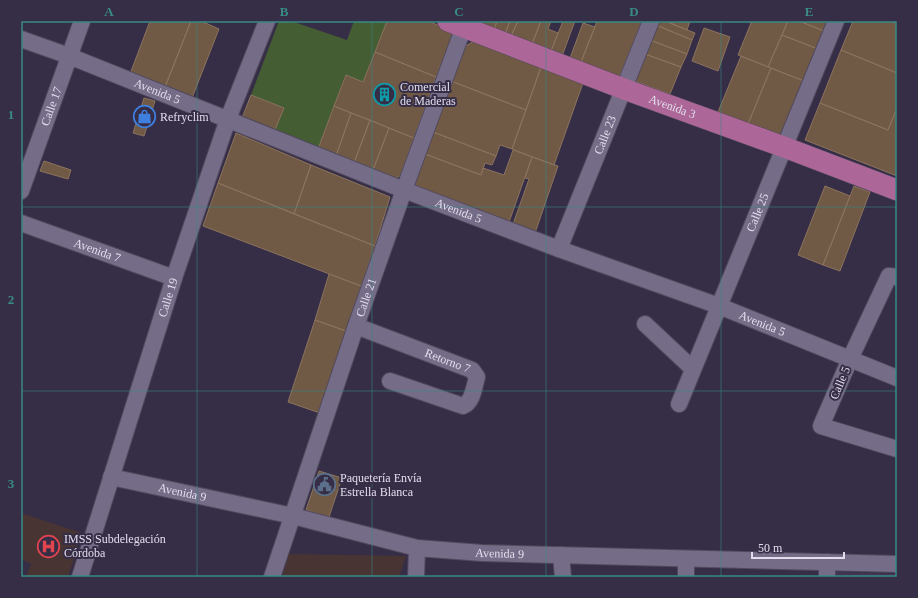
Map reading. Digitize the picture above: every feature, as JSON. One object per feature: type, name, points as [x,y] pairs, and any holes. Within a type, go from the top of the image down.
[{"type":"main road","name":"Avenida 3","points":[[459,23],[624,89],[897,190]]},
{"type":"street","name":"Calle 17","points":[[21,191],[82,21]]},
{"type":"street","name":"Calle 19","points":[[80,577],[174,278],[228,119],[267,21]]},
{"type":"street","name":"Calle 23","points":[[559,249],[651,21]]},
{"type":"street","name":"Calle 25","points":[[679,404],[836,21]]},
{"type":"street","name":"Calle 21","points":[[272,577],[356,326],[404,190],[459,23]]},
{"type":"street","name":"Avenida 5","points":[[21,39],[69,56],[404,190],[559,249],[718,306],[897,378]]},
{"type":"street","name":"Avenida 7","points":[[21,223],[174,278]]},
{"type":"street","name":"Calle 5","points":[[897,277],[889,276],[850,359],[821,426],[897,449]]},
{"type":"street","points":[[645,324],[693,369]]},
{"type":"street","name":"Retorno 7","points":[[356,326],[472,370],[477,377],[470,401],[463,406],[390,381]]},
{"type":"street","name":"Avenida 9","points":[[111,477],[293,516],[418,548],[482,553],[562,554],[686,559],[827,569],[897,564]]},
{"type":"street","points":[[416,577],[418,548]]},
{"type":"street","points":[[562,554],[563,577]]},
{"type":"street","points":[[686,559],[686,577]]},
{"type":"shaded area","name":"IMSS Subdelegación Córdoba","points":[[21,513],[82,533],[68,577],[26,577],[31,564],[21,559]]},
{"type":"shaded area","points":[[289,554],[406,556],[399,577],[282,577]]},
{"type":"shaded area","points":[[834,572],[897,574],[897,577],[834,577]]},
{"type":"green space","points":[[279,21],[291,21],[347,40],[354,21],[387,21],[363,82],[345,76],[318,149],[275,130],[251,95]]},
{"type":"building","points":[[150,21],[191,21],[165,87],[130,74]]},
{"type":"building","points":[[191,21],[201,21],[219,29],[192,98],[165,87]]},
{"type":"building","points":[[387,21],[428,21],[454,32],[436,77],[375,52]]},
{"type":"building","points":[[473,21],[497,21],[494,30]]},
{"type":"building","points":[[497,21],[510,21],[505,34],[494,30]]},
{"type":"building","points":[[510,21],[518,21],[511,36],[505,34]]},
{"type":"building","points":[[518,21],[541,21],[532,44],[511,36]]},
{"type":"building","points":[[541,21],[551,21],[548,29],[558,33],[551,51],[532,44]]},
{"type":"building","points":[[563,21],[575,21],[562,56],[551,51]]},
{"type":"building","points":[[597,21],[642,21],[619,77],[581,62]]},
{"type":"building","points":[[658,21],[665,21],[695,33],[692,40],[656,25]]},
{"type":"building","points":[[665,21],[690,21],[687,30]]},
{"type":"building","points":[[747,21],[788,21],[768,67],[738,55],[751,23]]},
{"type":"building","points":[[788,21],[799,21],[824,31],[818,49],[782,35]]},
{"type":"building","points":[[799,21],[828,21],[824,31]]},
{"type":"building","points":[[853,21],[897,21],[897,73],[841,50]]},
{"type":"building","points":[[583,23],[595,27],[581,62],[570,58]]},
{"type":"building","points":[[656,25],[692,40],[687,54],[650,40]]},
{"type":"building","points":[[704,28],[730,37],[718,71],[692,61]]},
{"type":"building","points":[[782,35],[818,49],[804,81],[768,67]]},
{"type":"building","points":[[650,40],[687,54],[681,67],[645,54]]},
{"type":"building","points":[[474,41],[541,67],[526,110],[451,81],[464,47]]},
{"type":"building","points":[[841,50],[897,73],[897,108],[888,130],[820,103]]},
{"type":"building","name":"Comercial de Maderas","points":[[375,52],[436,77],[414,138],[334,106],[346,75],[363,82]]},
{"type":"building","points":[[645,54],[681,67],[670,94],[635,81]]},
{"type":"building","points":[[741,56],[771,68],[748,124],[718,112]]},
{"type":"building","points":[[541,67],[583,83],[554,165],[512,149]]},
{"type":"building","points":[[771,68],[804,81],[782,138],[748,124]]},
{"type":"building","points":[[451,81],[526,110],[512,149],[500,145],[496,156],[433,132]]},
{"type":"building","points":[[251,95],[284,108],[275,130],[242,118]]},
{"type":"building","name":"Refryclim","points":[[144,98],[155,101],[144,136],[133,133]]},
{"type":"building","points":[[820,103],[888,130],[897,108],[897,176],[805,140]]},
{"type":"building","points":[[334,106],[351,113],[336,156],[318,149]]},
{"type":"building","points":[[351,113],[370,120],[354,163],[336,156]]},
{"type":"building","points":[[370,120],[389,128],[373,170],[354,163]]},
{"type":"building","points":[[389,128],[414,138],[400,176],[395,178],[373,170]]},
{"type":"building","points":[[433,132],[496,156],[492,165],[485,163],[481,175],[425,154]]},
{"type":"building","points":[[236,133],[311,165],[294,214],[218,183]]},
{"type":"building","points":[[513,150],[532,157],[508,225],[413,187],[425,154],[481,175],[483,168],[504,175]]},
{"type":"building","points":[[532,157],[558,166],[534,236],[512,227],[529,179],[525,178]]},
{"type":"building","points":[[44,161],[71,170],[68,179],[40,171]]},
{"type":"building","points":[[311,165],[390,197],[375,246],[294,214]]},
{"type":"building","points":[[218,183],[375,246],[361,286],[203,226]]},
{"type":"building","points":[[825,186],[850,196],[823,265],[798,255]]},
{"type":"building","points":[[854,186],[870,192],[840,271],[823,265]]},
{"type":"building","points":[[329,274],[361,286],[346,331],[315,320]]},
{"type":"building","points":[[315,320],[346,331],[320,413],[288,402]]},
{"type":"building","points":[[319,471],[342,478],[329,517],[306,510]]},
{"type":"place","name":"Comercial de Maderas","points":[[384,94]]},
{"type":"place","name":"Refryclim","points":[[144,117]]},
{"type":"place","name":"Paquetería Envía Estrella Blanca","points":[[325,485]]},
{"type":"place","name":"IMSS Subdelegación Córdoba","points":[[49,546]]}]
